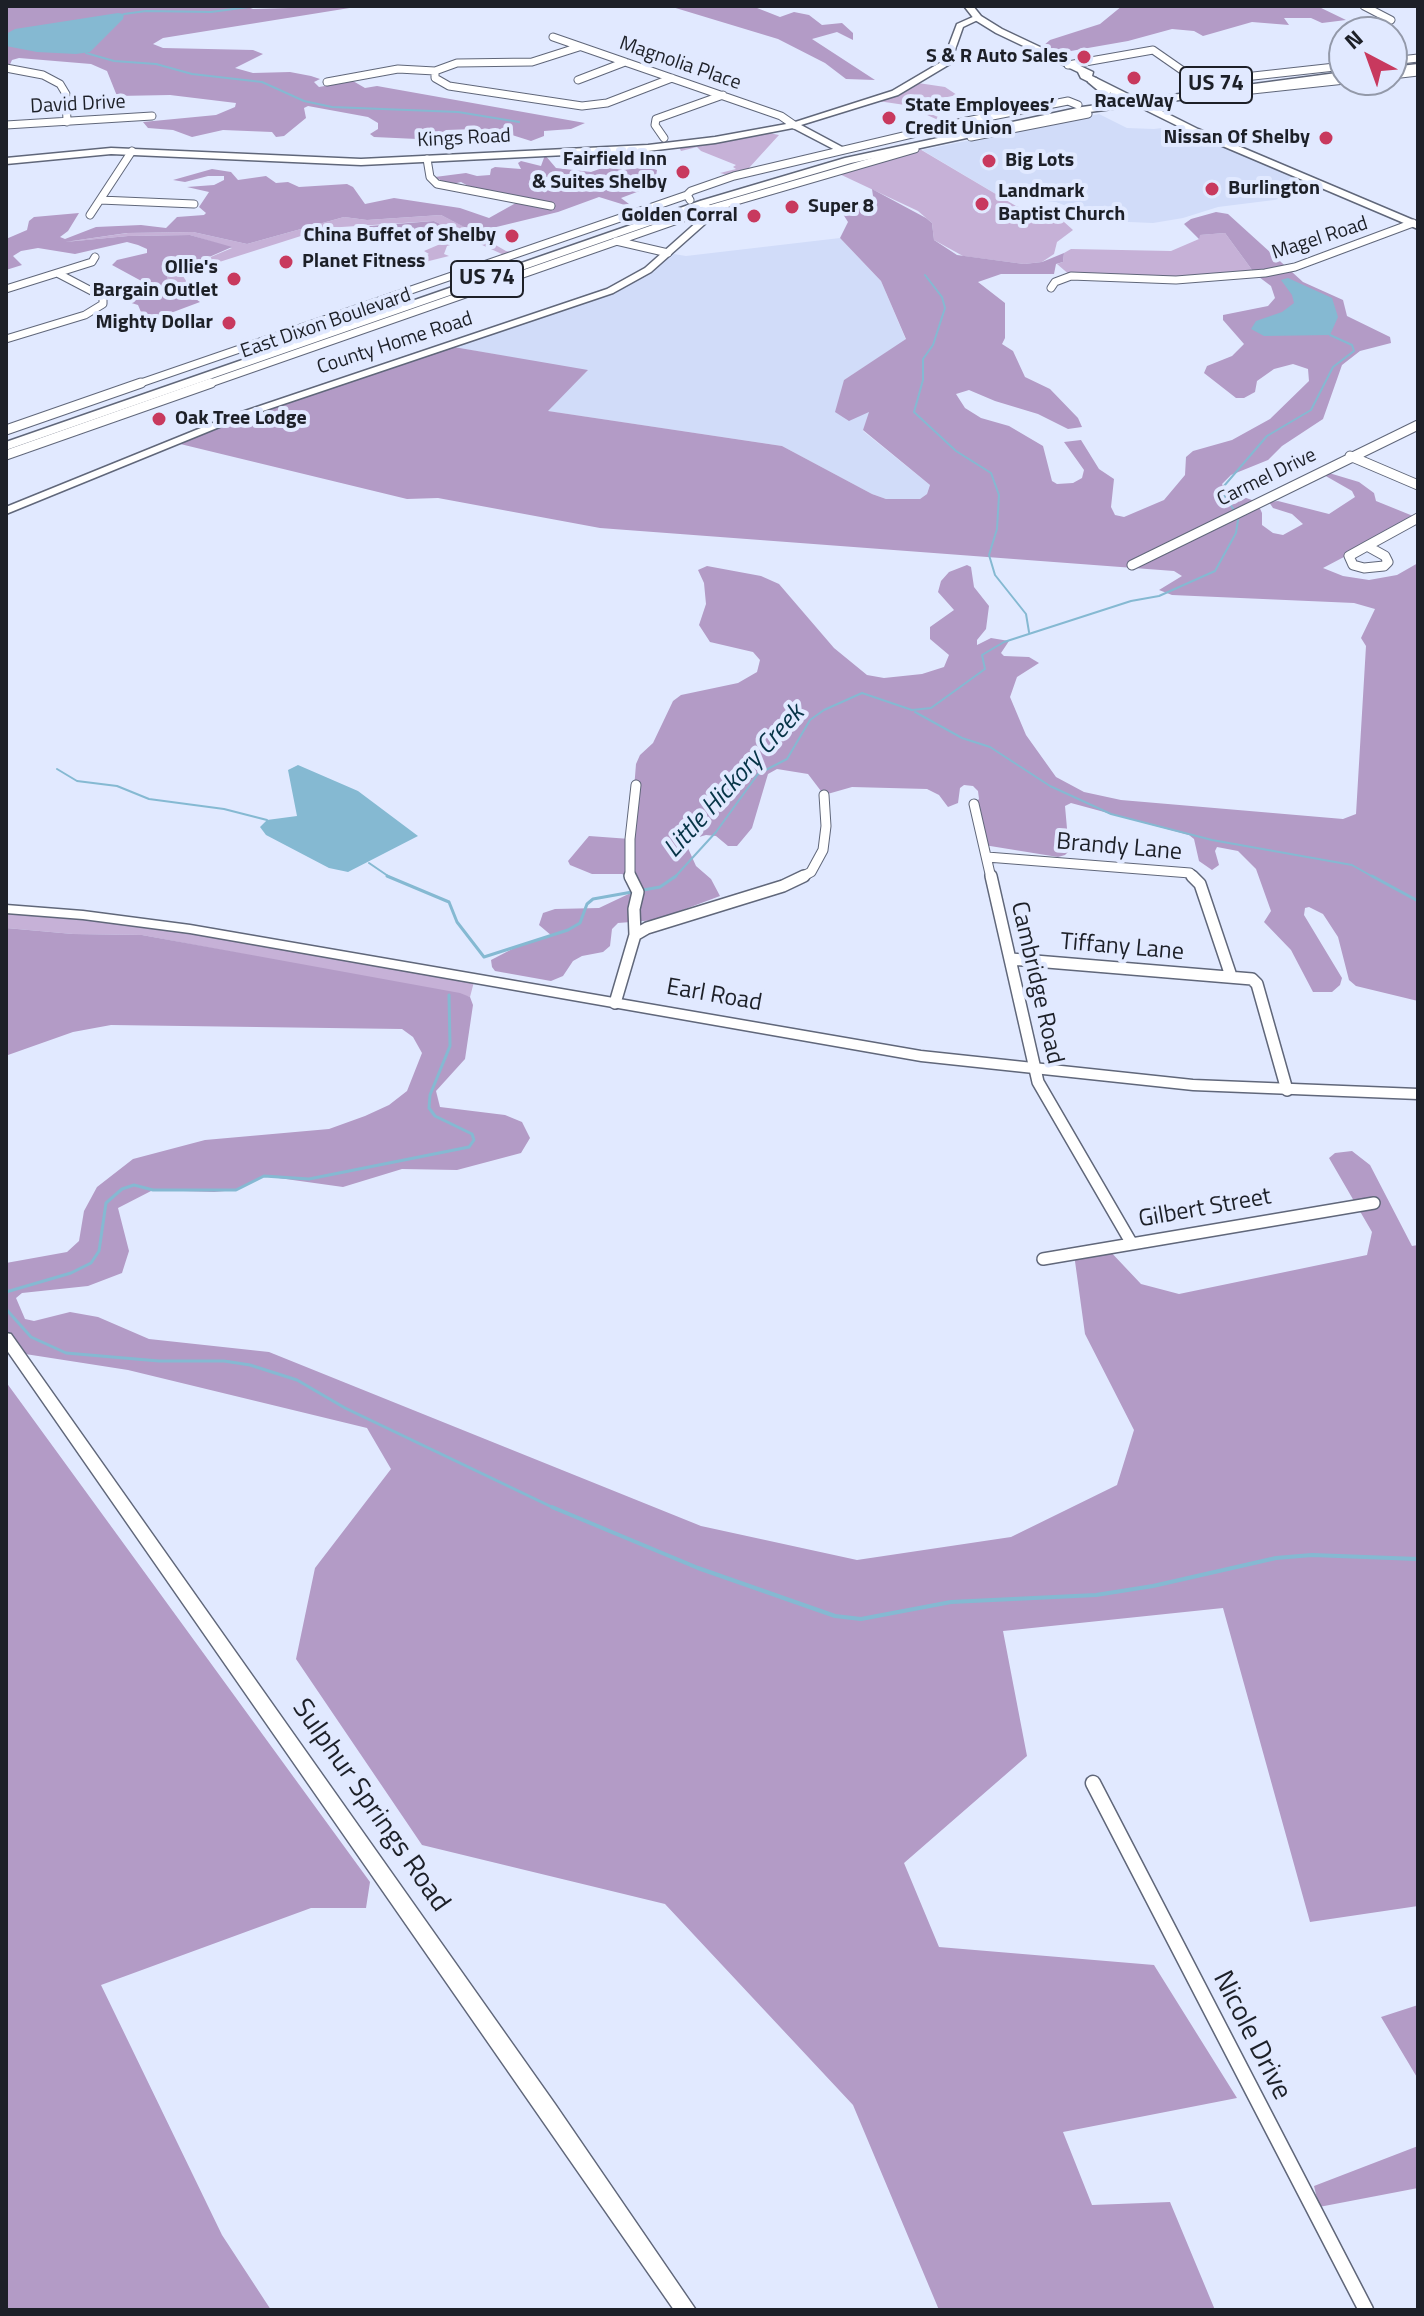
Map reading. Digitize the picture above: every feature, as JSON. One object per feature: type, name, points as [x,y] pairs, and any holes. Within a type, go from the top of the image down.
[{"type":"highway","name":"East Dixon Boulevard","points":[[9,436],[40,439],[707,206],[849,160],[1135,99],[1294,74],[1328,73]]},
{"type":"highway","name":"East Dixon Boulevard","points":[[9,436],[688,198],[866,149],[985,120],[1100,101],[1239,89],[1328,75]]},
{"type":"highway","points":[[1087,76],[1106,91],[1100,101]]},
{"type":"highway","name":"County Home Road","points":[[707,206],[706,199],[758,179]]},
{"type":"highway","points":[[615,238],[691,204],[688,198]]},
{"type":"highway","points":[[40,439],[36,432],[116,400]]},
{"type":"main road","points":[[973,13],[1087,76],[1205,134],[1415,224]]},
{"type":"main road","name":"Earl Road","points":[[6,909],[190,929],[921,1056],[1193,1085],[1418,1094]]},
{"type":"street","points":[[1364,6],[1383,16]]},
{"type":"street","name":"Kings Road","points":[[6,161],[85,152],[132,151],[342,162],[674,145],[794,125],[882,99],[934,73],[950,57],[960,26],[973,13]]},
{"type":"street","name":"Magnolia Place","points":[[553,37],[781,116],[794,125]]},
{"type":"street","points":[[327,82],[398,69],[435,71],[464,62],[532,62],[579,47]]},
{"type":"street","name":"East Dixon Boulevard","points":[[1068,65],[1153,50],[1199,82],[1294,74]]},
{"type":"street","points":[[578,80],[625,62]]},
{"type":"street","points":[[6,68],[43,75],[60,84],[66,94],[67,122]]},
{"type":"street","points":[[435,71],[435,78],[449,86],[582,106],[607,103],[672,78]]},
{"type":"street","name":"East Dixon Boulevard","points":[[1187,99],[1239,89]]},
{"type":"street","points":[[664,138],[655,125],[656,119],[723,95]]},
{"type":"street","name":"East Dixon Boulevard","points":[[978,133],[1088,114]]},
{"type":"street","name":"David Drive","points":[[6,125],[152,116]]},
{"type":"street","name":"East Dixon Boulevard","points":[[688,198],[696,188],[715,181],[841,150],[985,120]]},
{"type":"street","points":[[794,125],[841,150]]},
{"type":"street","points":[[90,215],[132,151]]},
{"type":"street","points":[[427,159],[430,177],[437,184],[551,206]]},
{"type":"street","points":[[100,200],[194,204]]},
{"type":"street","name":"County Home Road","points":[[6,511],[236,417],[610,291],[636,279],[668,253],[702,222],[707,206]]},
{"type":"street","name":"Magel Road","points":[[1051,288],[1062,278],[1081,275],[1176,280],[1220,278],[1224,274],[1234,276],[1295,267],[1415,224]]},
{"type":"street","points":[[615,238],[668,253]]},
{"type":"street","points":[[6,289],[59,274],[92,262],[95,257]]},
{"type":"street","points":[[6,339],[85,315],[103,304],[103,297],[59,274]]},
{"type":"street","name":"East Dixon Boulevard","points":[[9,436],[318,326]]},
{"type":"street","name":"Carmel Drive","points":[[1132,565],[1418,425]]},
{"type":"street","name":"East Dixon Boulevard","points":[[6,455],[40,439]]},
{"type":"street","points":[[1350,456],[1418,485]]},
{"type":"street","points":[[1367,546],[1418,518]]},
{"type":"street","points":[[615,1003],[635,935],[634,909],[638,892],[630,878],[630,839],[636,785]]},
{"type":"street","points":[[635,935],[647,928],[783,886],[811,872],[823,850],[826,826],[824,795]]},
{"type":"street","name":"Cambridge Road","points":[[974,804],[1038,1082],[1132,1244]]},
{"type":"street","name":"Brandy Lane","points":[[987,857],[1190,873],[1200,884],[1231,976]]},
{"type":"street","name":"Tiffany Lane","points":[[1011,959],[1231,976]]},
{"type":"street","points":[[1231,976],[1252,979],[1257,984],[1287,1090]]},
{"type":"street","name":"Gilbert Street","points":[[1043,1259],[1374,1203]]},
{"type":"street","name":"Sulphur Springs Road","points":[[6,1338],[686,2310]]},
{"type":"street","name":"Nicole Drive","points":[[1093,1783],[1366,2310]]},
{"type":"shaded area","points":[[6,6],[245,6],[253,9],[362,6],[163,38],[153,44],[163,48],[253,50],[263,54],[235,68],[253,73],[290,72],[311,76],[320,79],[314,82],[319,87],[353,81],[365,88],[377,86],[585,123],[571,129],[544,131],[544,136],[531,141],[512,135],[480,134],[476,129],[446,130],[438,135],[436,142],[427,144],[417,139],[374,137],[370,134],[378,129],[378,123],[368,117],[308,106],[304,108],[306,118],[284,136],[276,137],[272,132],[223,130],[192,137],[173,130],[148,128],[143,122],[216,115],[235,107],[236,103],[170,95],[117,96],[107,71],[91,64],[19,58],[12,60],[6,73]]},
{"type":"shaded area","points":[[669,6],[752,6],[780,17],[794,12],[809,15],[822,25],[842,23],[853,33],[853,40],[837,32],[812,39],[875,80],[846,79],[825,63],[778,39]]},
{"type":"shaded area","points":[[1122,6],[1317,6],[1338,16],[1328,16],[1328,22],[1322,23],[1311,18],[1284,18],[1289,25],[1252,22],[1203,36],[1194,31],[1172,29],[1128,41],[1065,52],[1043,46],[1050,40],[1100,24]]},
{"type":"shaded area","points":[[124,14],[123,19],[90,52],[37,52],[6,46],[6,34],[15,29]]},
{"type":"shaded area","points":[[918,83],[945,87],[957,95],[909,105],[943,119],[973,118],[947,124],[905,105],[878,101]]},
{"type":"shaded area","points":[[1099,114],[1127,128],[1177,126],[1320,189],[1274,200],[1218,207],[1153,223],[1105,221],[1056,202],[1001,197],[922,150]]},
{"type":"shaded area","points":[[769,133],[779,135],[748,169],[728,175],[720,173],[736,169],[733,167],[736,165],[697,147],[681,151],[679,147]]},
{"type":"shaded area","points":[[918,148],[1016,206],[1063,221],[1073,230],[1057,242],[1054,254],[1042,262],[1024,264],[963,256],[934,240],[932,223],[918,211],[833,171]]},
{"type":"shaded area","points":[[545,155],[556,168],[591,172],[605,167],[623,170],[648,167],[657,170],[656,176],[646,180],[650,187],[621,198],[628,206],[599,197],[558,212],[484,230],[464,239],[451,239],[428,226],[379,236],[356,227],[434,221],[463,235],[472,231],[441,215],[367,220],[344,217],[247,244],[193,232],[127,233],[65,242],[128,236],[190,235],[232,247],[168,275],[167,278],[200,302],[136,326],[130,323],[141,312],[138,305],[125,301],[158,290],[112,265],[117,260],[147,253],[147,249],[138,245],[127,242],[75,254],[38,248],[21,251],[13,256],[22,265],[6,270],[6,239],[27,230],[29,221],[34,217],[79,213],[68,231],[60,237],[65,239],[96,227],[141,225],[166,228],[177,217],[204,215],[206,213],[199,207],[209,192],[187,187],[214,185],[224,180],[224,176],[208,176],[185,182],[173,180],[212,169],[231,172],[238,180],[266,176],[276,183],[288,182],[299,187],[347,184],[353,187],[365,204],[394,198],[460,208],[489,218],[523,199],[472,188],[461,182],[449,185],[435,177],[466,173],[490,175],[495,167],[521,169],[518,163],[521,161],[541,166]]},
{"type":"shaded area","points":[[872,189],[926,218],[932,223],[934,240],[957,255],[1024,264],[1042,262],[1064,253],[1063,262],[1056,264],[1054,274],[1001,274],[978,282],[1005,303],[1005,338],[1002,344],[1013,351],[1025,377],[1050,389],[1078,418],[1082,427],[1068,429],[1038,414],[969,390],[956,394],[965,408],[981,418],[1009,426],[1043,446],[1052,481],[1057,484],[1073,483],[1082,478],[1084,470],[1064,442],[1081,440],[1099,469],[1114,479],[1111,507],[1115,515],[1124,517],[1164,500],[1185,475],[1186,457],[1193,451],[1232,440],[1270,419],[1309,381],[1308,369],[1293,364],[1274,369],[1257,381],[1255,392],[1244,398],[1236,398],[1204,373],[1207,366],[1232,356],[1244,344],[1223,320],[1223,315],[1268,306],[1275,298],[1271,286],[1255,274],[1225,233],[1200,235],[1199,239],[1184,224],[1191,219],[1216,212],[1228,214],[1303,282],[1343,300],[1347,316],[1390,337],[1391,343],[1360,351],[1342,365],[1323,419],[1282,446],[1268,460],[1231,475],[1222,484],[1225,490],[1257,502],[1262,513],[1262,525],[1273,533],[1283,535],[1303,524],[1292,514],[1273,508],[1269,502],[1278,501],[1329,514],[1355,497],[1352,491],[1324,475],[1329,473],[1359,482],[1374,493],[1376,501],[1418,518],[1323,568],[1343,576],[1369,580],[1397,575],[1418,563],[1418,1001],[1356,986],[1349,980],[1338,937],[1323,914],[1309,907],[1305,908],[1304,915],[1342,978],[1340,985],[1332,992],[1313,992],[1291,950],[1264,922],[1271,911],[1256,869],[1238,851],[1217,847],[1215,851],[1219,865],[1212,870],[1199,861],[1194,839],[1189,835],[1071,803],[1065,806],[1069,851],[1065,855],[1058,857],[984,845],[974,804],[979,799],[978,791],[973,786],[960,788],[958,803],[948,807],[939,795],[927,789],[852,787],[824,795],[808,774],[777,769],[768,774],[752,828],[737,846],[728,846],[716,836],[706,835],[692,839],[687,846],[696,866],[711,879],[720,896],[656,920],[618,923],[612,929],[610,946],[603,952],[573,961],[563,976],[551,981],[495,971],[492,967],[491,960],[518,946],[552,936],[539,925],[543,913],[555,909],[599,908],[637,890],[630,878],[622,874],[592,874],[570,865],[568,861],[589,836],[630,839],[636,764],[640,755],[653,743],[673,701],[681,695],[738,683],[757,672],[760,660],[753,652],[710,642],[699,625],[706,604],[704,583],[698,570],[707,566],[761,576],[779,584],[834,648],[867,675],[884,678],[922,674],[944,667],[949,655],[930,639],[930,627],[954,610],[938,592],[941,581],[949,572],[967,565],[971,567],[974,587],[989,606],[986,629],[977,640],[977,645],[991,638],[1009,641],[1001,653],[1004,656],[1029,657],[1039,663],[1017,677],[1010,697],[1026,735],[1056,777],[1084,792],[1121,800],[1343,819],[1356,814],[1366,646],[1361,638],[1375,609],[1354,603],[1172,595],[1159,590],[1182,576],[1174,571],[600,528],[438,498],[407,499],[172,442],[448,346],[588,370],[548,411],[782,446],[872,494],[886,499],[920,499],[927,494],[930,485],[863,430],[869,412],[849,421],[835,412],[844,380],[906,339],[881,281],[840,238],[848,222],[841,211],[873,196]]},
{"type":"shaded area","points":[[441,215],[473,231],[463,235],[434,221],[326,228],[191,271],[183,276],[188,284],[180,285],[167,278],[168,275],[232,248],[190,235],[128,236],[65,242],[128,233],[193,232],[247,244],[344,217],[367,220]]},
{"type":"shaded area","points":[[428,226],[455,239],[480,236],[506,251],[514,252],[504,255],[469,239],[447,246],[444,254],[449,256],[421,263],[416,260],[429,254],[424,251],[445,242],[424,232],[400,239],[379,236]]},
{"type":"shaded area","points":[[1225,233],[1255,274],[1210,279],[1071,276],[1057,264],[1063,262],[1064,253],[1071,249],[1171,251],[1199,239],[1199,235]]},
{"type":"shaded area","points":[[840,238],[881,281],[906,340],[844,380],[870,411],[863,431],[930,485],[927,494],[920,499],[886,499],[872,494],[782,446],[547,411],[587,371],[448,346],[610,291],[668,253],[686,256]]},
{"type":"shaded area","points":[[1288,278],[1332,298],[1338,317],[1330,335],[1264,336],[1251,329],[1256,321],[1282,312],[1294,303],[1281,280]]},
{"type":"shaded area","points":[[298,765],[358,791],[418,836],[348,872],[329,868],[266,835],[260,827],[267,820],[297,816],[288,770]]},
{"type":"shaded area","points":[[6,909],[83,915],[475,978],[470,997],[142,935],[73,934],[6,928]]},
{"type":"shaded area","points":[[6,928],[73,934],[142,935],[470,997],[473,1005],[465,1059],[436,1091],[440,1107],[505,1115],[522,1122],[530,1138],[521,1153],[457,1170],[402,1169],[343,1187],[264,1176],[236,1190],[153,1190],[118,1208],[129,1251],[122,1273],[88,1286],[22,1293],[16,1298],[25,1319],[34,1321],[70,1312],[98,1317],[149,1339],[269,1352],[701,1526],[857,1560],[1011,1537],[1117,1485],[1134,1430],[1085,1334],[1074,1254],[1107,1248],[1141,1284],[1179,1294],[1367,1255],[1372,1232],[1329,1158],[1335,1153],[1352,1151],[1370,1165],[1412,1246],[1418,1245],[1418,1906],[1310,1922],[1223,1608],[1003,1631],[1027,1756],[904,1863],[939,1947],[1154,1965],[1237,2098],[1063,2132],[1092,2205],[1170,2202],[1215,2310],[939,2310],[853,2105],[665,1904],[422,1845],[296,1659],[315,1568],[391,1469],[367,1428],[128,1370],[6,1351],[6,1263],[67,1252],[79,1241],[84,1211],[97,1187],[133,1159],[205,1140],[329,1129],[365,1116],[389,1105],[407,1091],[422,1053],[413,1037],[402,1029],[111,1025],[73,1032],[8,1055]]},
{"type":"shaded area","points":[[6,1382],[370,1882],[366,1908],[311,1908],[101,1985],[222,2235],[271,2310],[6,2310]]},
{"type":"shaded area","points":[[1418,2005],[1418,2079],[1381,2017]]},
{"type":"shaded area","points":[[1418,2146],[1418,2188],[1319,2207],[1314,2186]]},
{"type":"waterway","points":[[124,14],[146,11],[211,12],[256,6]]},
{"type":"waterway","points":[[86,53],[114,61],[156,64],[192,74],[262,82],[304,101],[332,107],[458,112],[519,122]]},
{"type":"waterway","points":[[925,275],[942,297],[945,308],[933,345],[923,359],[923,380],[914,412],[956,451],[991,473],[999,495],[997,529],[989,555],[995,575],[1026,614],[1029,632]]},
{"type":"waterway","name":"Little Hickory Creek","points":[[1234,510],[1221,491],[1224,486],[1267,436],[1311,410],[1333,367],[1354,351],[1352,345],[1330,335]]},
{"type":"waterway","name":"Little Hickory Creek","points":[[676,876],[716,832],[758,774],[787,759],[810,720],[824,710],[862,693],[912,710],[931,708],[985,669],[982,655],[1004,642],[1131,601],[1159,596],[1215,571],[1236,533],[1238,520]]},
{"type":"waterway","points":[[915,712],[962,738],[990,747],[1050,786],[1111,814],[1212,840],[1352,865],[1375,878]]},
{"type":"waterway","points":[[57,769],[77,781],[117,786],[149,799],[224,809],[267,820]]},
{"type":"waterway","points":[[369,863],[390,877]]},
{"type":"waterway","name":"Little Hickory Creek","points":[[390,877],[449,902],[457,922],[484,957],[568,930],[580,923],[587,904],[593,899],[660,887],[676,876]]},
{"type":"waterway","points":[[1372,876],[1418,901]]},
{"type":"waterway","name":"Little Hickory Creek","points":[[6,1292],[71,1273],[91,1263],[99,1251],[106,1203],[122,1189],[134,1185],[153,1190],[236,1190],[264,1176],[309,1179],[469,1147],[474,1140],[472,1134],[435,1116],[429,1108],[430,1095],[450,1046],[449,995]]},
{"type":"waterway","points":[[6,1309],[31,1337],[66,1353],[159,1361],[224,1361],[250,1365],[297,1380],[345,1408],[556,1509]]},
{"type":"waterway","points":[[552,1507],[698,1568],[835,1616],[861,1619],[951,1602],[1096,1595],[1153,1586],[1276,1558],[1312,1555],[1418,1559]]},
{"type":"place","name":"S & R Auto Sales","points":[[1084,57]]},
{"type":"place","name":"RaceWay","points":[[1134,78]]},
{"type":"place","name":"State Employees’ Credit Union","points":[[889,118]]},
{"type":"place","name":"Nissan Of Shelby","points":[[1326,138]]},
{"type":"place","name":"Big Lots","points":[[989,161]]},
{"type":"place","name":"Fairfield Inn & Suites Shelby","points":[[683,172]]},
{"type":"place","name":"Burlington","points":[[1212,189]]},
{"type":"place","name":"Landmark Baptist Church","points":[[982,204]]},
{"type":"place","name":"Super 8","points":[[792,207]]},
{"type":"place","name":"Golden Corral","points":[[754,216]]},
{"type":"place","name":"China Buffet of Shelby","points":[[512,236]]},
{"type":"place","name":"Planet Fitness","points":[[286,262]]},
{"type":"place","name":"Ollie's Bargain Outlet","points":[[234,279]]},
{"type":"place","name":"Mighty Dollar","points":[[229,323]]},
{"type":"place","name":"Oak Tree Lodge","points":[[159,419]]}]
